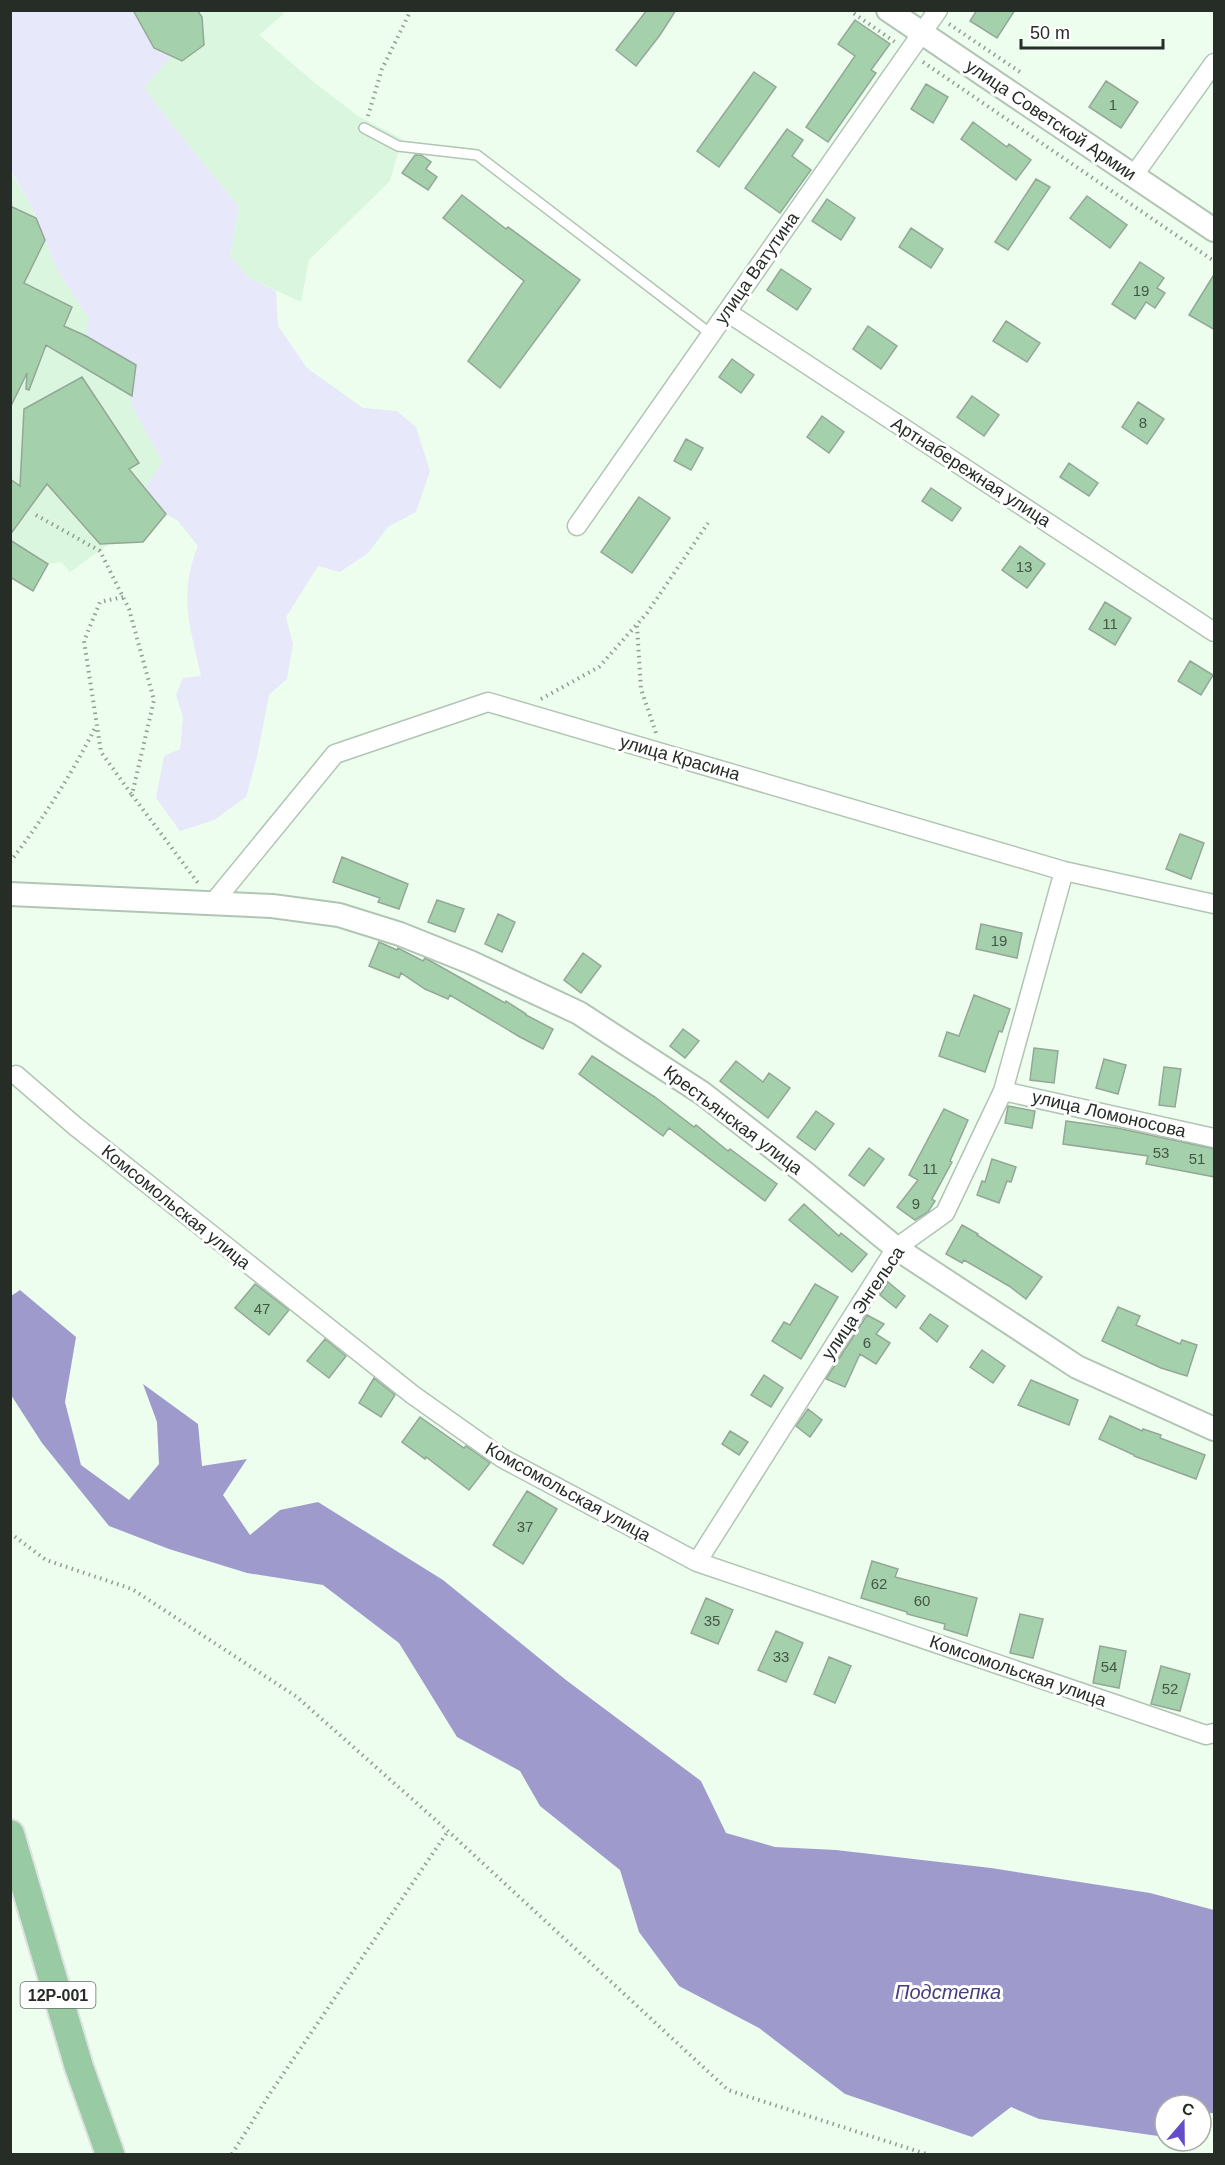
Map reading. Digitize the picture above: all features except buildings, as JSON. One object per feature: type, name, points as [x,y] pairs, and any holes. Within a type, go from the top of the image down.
[{"type":"main road","name":"12Р-001","points":[[10,1834],[79,2067],[110,2154]]},
{"type":"street","name":"улица Советской Армии","points":[[888,10],[915,43],[1134,176],[1215,230]]},
{"type":"street","name":"улица Ватутина","points":[[577,526],[938,10]]},
{"type":"street","points":[[1134,176],[1215,63]]},
{"type":"street","name":"Артнабережная улица","points":[[727,312],[1215,632]]},
{"type":"street","name":"улица Красина","points":[[213,903],[335,754],[488,702],[1064,871],[1215,904]]},
{"type":"street","name":"улица Энгельса","points":[[697,1562],[896,1248],[945,1213],[1003,1091],[1064,871]]},
{"type":"street","name":"Крестьянская улица","points":[[10,894],[272,906],[350,918],[400,934],[470,962],[579,1013],[702,1093],[896,1248],[1077,1367],[1215,1429]]},
{"type":"street","name":"Комсомольская улица","points":[[16,1075],[75,1126],[413,1395],[502,1458],[697,1562],[1206,1735],[1215,1733]]},
{"type":"street","name":"улица Ломоносова","points":[[1003,1091],[1215,1138]]},
{"type":"lane","points":[[364,128],[398,146],[477,155],[711,334]]},
{"type":"path","points":[[364,128],[382,69],[411,10]]},
{"type":"path","points":[[849,10],[915,43],[1215,261]]},
{"type":"path","points":[[36,515],[100,551],[129,609],[154,700],[132,795]]},
{"type":"path","points":[[519,711],[599,667],[647,614],[708,523]]},
{"type":"path","points":[[123,597],[100,602],[84,641],[101,752],[213,903]]},
{"type":"path","points":[[637,625],[641,689],[663,753]]},
{"type":"path","points":[[10,862],[34,831],[75,767],[97,724]]},
{"type":"path","points":[[10,1533],[46,1560],[132,1589],[297,1697],[448,1831],[728,2090],[926,2154]]},
{"type":"path","points":[[232,2154],[277,2083],[448,1831]]},
{"type":"shaded area","points":[[10,11],[133,11],[154,48],[172,55],[144,87],[239,207],[230,256],[249,278],[276,291],[278,326],[307,368],[363,408],[397,411],[416,427],[430,471],[416,512],[388,527],[368,553],[340,572],[318,566],[286,617],[293,644],[287,679],[269,695],[257,757],[246,797],[214,820],[180,831],[156,798],[164,756],[180,749],[183,717],[176,695],[183,678],[201,676],[190,626],[187,595],[188,580],[198,546],[178,521],[166,514],[145,488],[163,462],[131,405],[136,365],[86,336],[89,319],[58,272],[32,208],[11,171]]},
{"type":"shaded area","points":[[133,11],[282,11],[284,14],[259,35],[358,116],[402,139],[390,181],[309,260],[301,302],[249,278],[230,256],[239,207],[144,87],[154,48]]},
{"type":"shaded area","points":[[10,171],[32,208],[58,272],[89,319],[136,365],[131,405],[163,462],[166,514],[143,542],[109,544],[70,572],[61,562],[48,564],[33,591],[11,577]]},
{"type":"water","name":"Подстепка","points":[[20,1290],[76,1337],[65,1402],[81,1465],[129,1500],[159,1464],[157,1422],[143,1384],[198,1424],[202,1466],[247,1459],[223,1495],[250,1535],[280,1510],[318,1502],[443,1580],[566,1680],[701,1781],[726,1833],[775,1847],[836,1850],[991,1868],[1150,1893],[1214,1910],[1214,2113],[1213,2093],[1153,2093],[1153,2135],[1039,2119],[1011,2107],[972,2137],[845,2094],[759,2028],[679,1986],[639,1932],[620,1870],[540,1806],[520,1771],[457,1737],[399,1643],[323,1585],[247,1573],[169,1549],[109,1526],[42,1443],[11,1395],[11,1296]]}]
